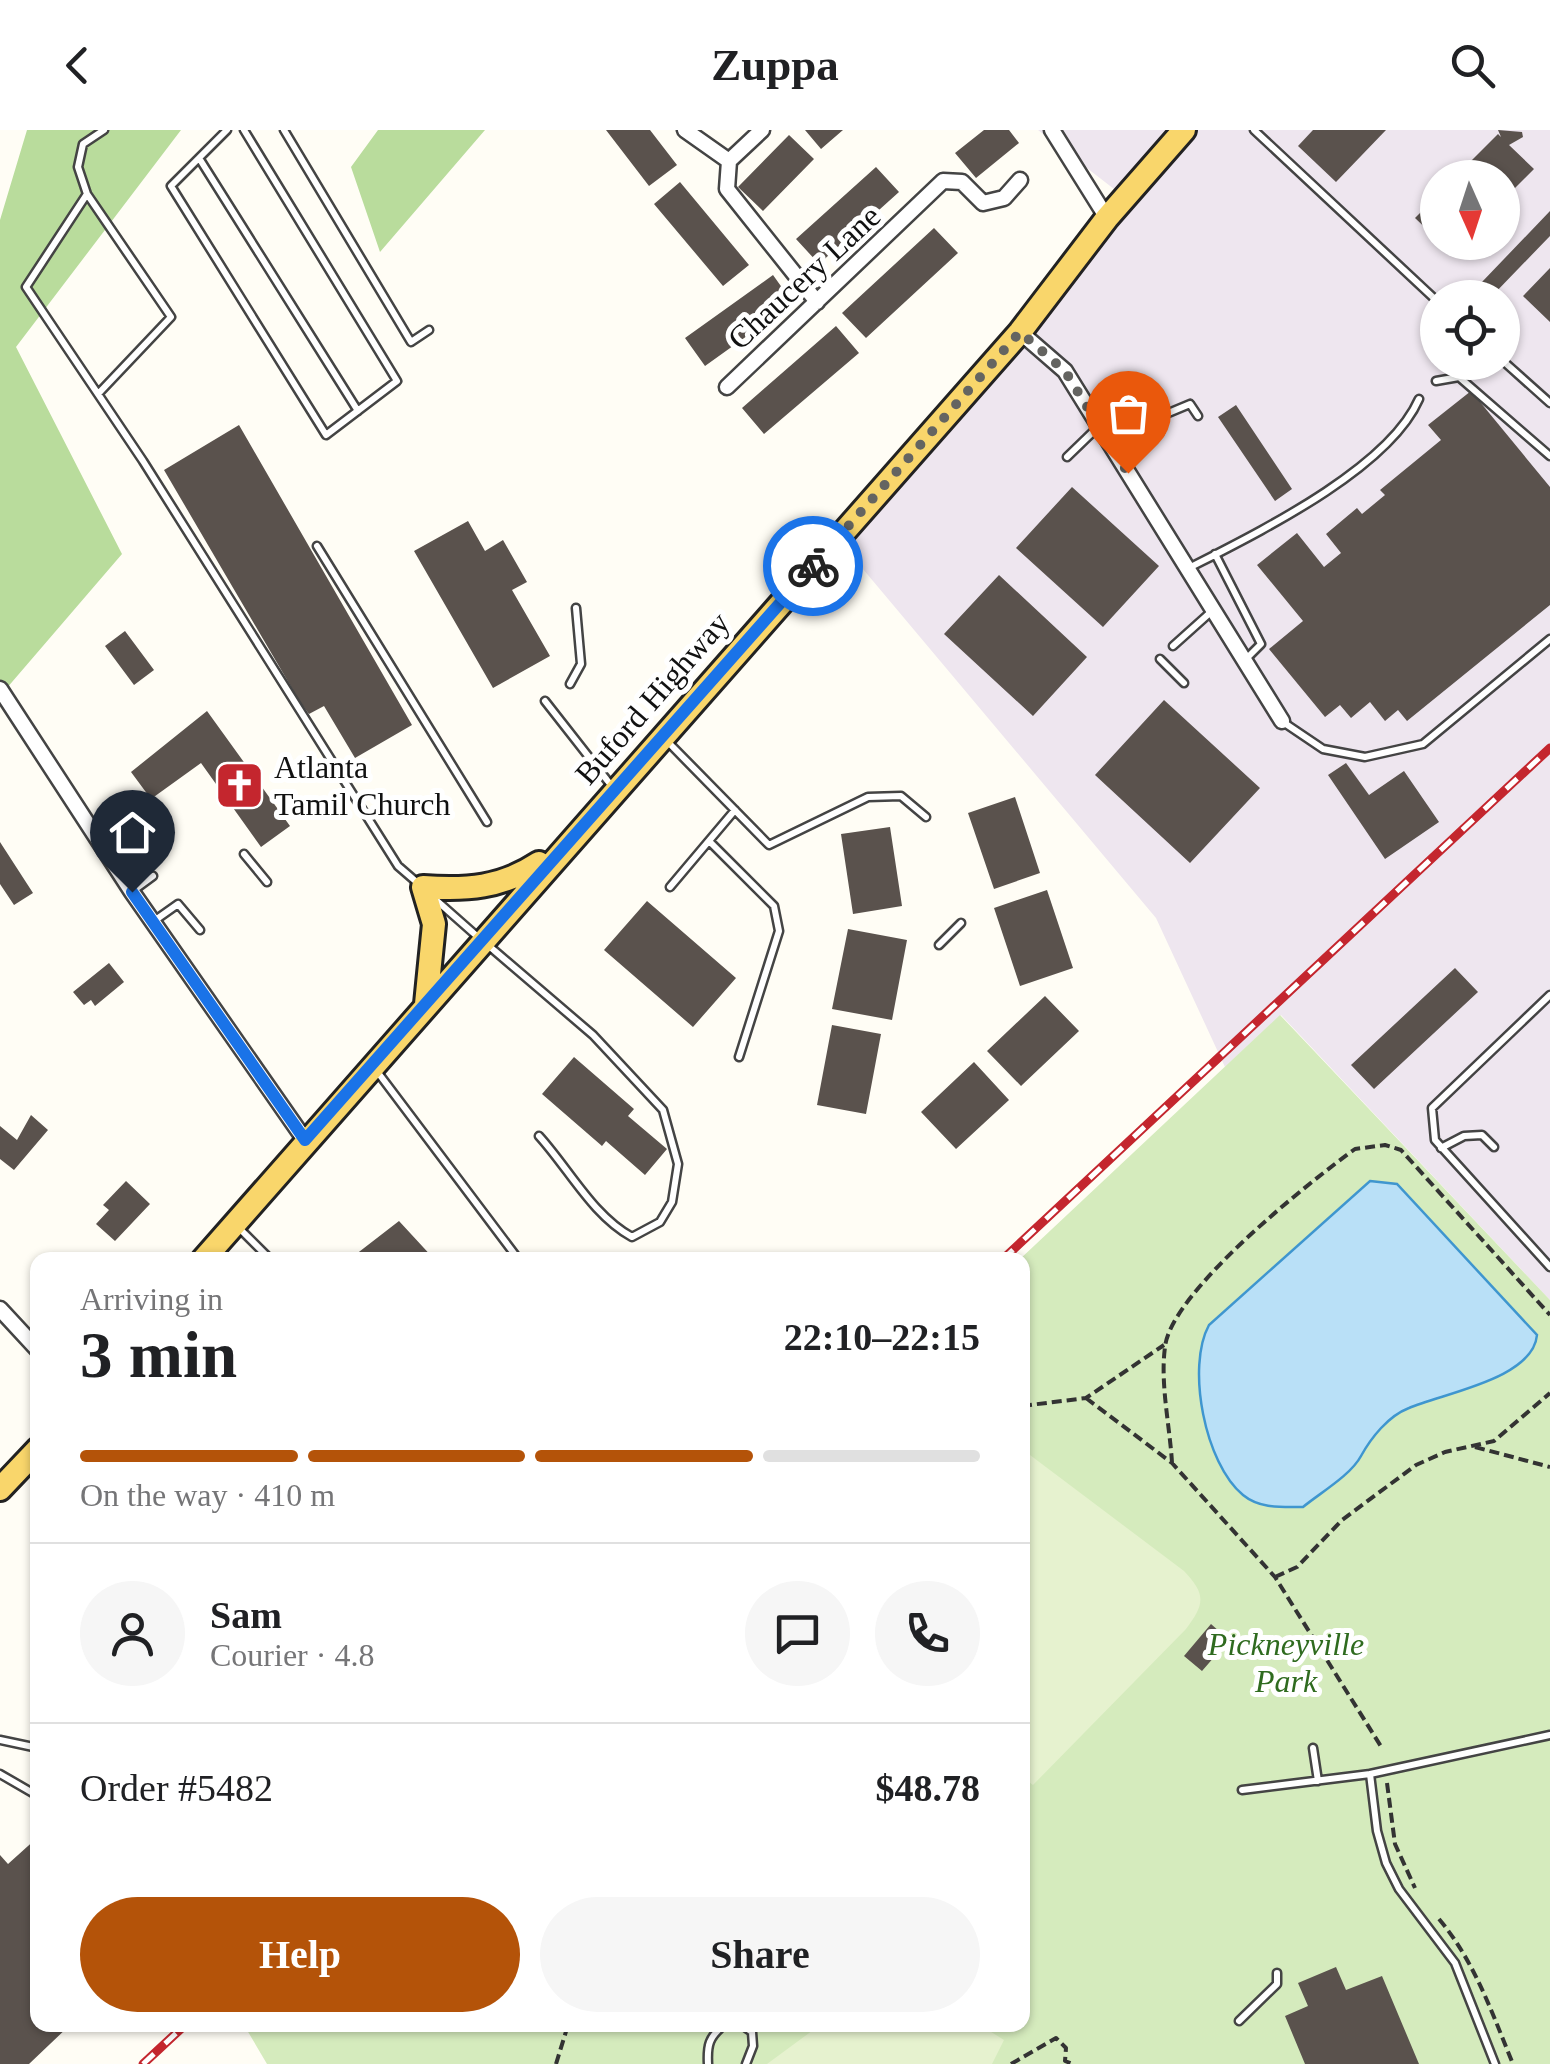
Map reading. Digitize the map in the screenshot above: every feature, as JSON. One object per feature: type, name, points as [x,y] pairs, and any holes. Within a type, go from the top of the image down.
[{"type":"main road","name":"Buford Highway","points":[[210,1252],[1020,332],[1107,218],[1184,130]]},
{"type":"main road","points":[[426,1004],[434,924],[422,887],[473,890],[488,886],[518,877],[565,846]]},
{"type":"main road","points":[[0,1488],[30,1457]]},
{"type":"street","points":[[684,130],[728,161]]},
{"type":"street","points":[[762,130],[728,161],[724,173],[731,198],[817,302]]},
{"type":"street","points":[[1052,130],[1107,218]]},
{"type":"street","name":"Chaucery Lane","points":[[727,388],[943,180],[962,182],[983,203],[1004,198],[1020,180]]},
{"type":"street","points":[[1020,332],[1065,371],[1282,722]]},
{"type":"street","points":[[0,689],[132,892],[305,1140]]},
{"type":"street","points":[[0,1310],[30,1342]]},
{"type":"lane","points":[[98,394],[171,318],[87,194],[78,167],[83,144],[104,130]]},
{"type":"lane","points":[[227,130],[171,186],[326,435],[397,382],[244,130]]},
{"type":"lane","points":[[284,130],[412,342],[429,330]]},
{"type":"lane","points":[[1254,130],[1420,285]]},
{"type":"lane","points":[[199,158],[358,411]]},
{"type":"lane","points":[[87,194],[26,287],[398,866],[592,1035],[663,1110],[678,1164],[672,1202],[660,1222],[632,1237],[609,1224],[572,1172],[538,1136]]},
{"type":"lane","points":[[1520,376],[1550,403]]},
{"type":"lane","points":[[1436,381],[1459,377],[1550,456]]},
{"type":"lane","points":[[1187,568],[1324,496],[1409,422],[1419,400]]},
{"type":"lane","points":[[1108,441],[1190,404],[1198,416]]},
{"type":"lane","points":[[1154,419],[1160,432]]},
{"type":"lane","points":[[1067,457],[1099,427]]},
{"type":"lane","points":[[317,546],[487,822]]},
{"type":"lane","points":[[1216,554],[1261,644],[1244,660]]},
{"type":"lane","points":[[570,684],[580,664],[576,608]]},
{"type":"lane","points":[[1173,646],[1212,610]]},
{"type":"lane","points":[[1282,722],[1323,750],[1364,756],[1423,744],[1550,639]]},
{"type":"lane","points":[[1160,659],[1184,682]]},
{"type":"lane","points":[[546,701],[614,790]]},
{"type":"lane","points":[[662,736],[769,845],[868,798],[901,796],[926,817]]},
{"type":"lane","points":[[670,888],[735,810]]},
{"type":"lane","points":[[709,841],[774,906],[780,932],[740,1057]]},
{"type":"lane","points":[[244,854],[266,882]]},
{"type":"lane","points":[[132,892],[153,876]]},
{"type":"lane","points":[[153,922],[178,904],[200,930]]},
{"type":"lane","points":[[940,946],[961,923]]},
{"type":"lane","points":[[1549,1264],[1434,1140],[1432,1108],[1550,995]]},
{"type":"lane","points":[[372,1065],[513,1252]]},
{"type":"lane","points":[[1441,1148],[1464,1136],[1482,1135],[1494,1147]]},
{"type":"lane","points":[[234,1224],[263,1252]]},
{"type":"lane","points":[[1242,1790],[1370,1774],[1550,1735]]},
{"type":"lane","points":[[0,1740],[30,1746]]},
{"type":"lane","points":[[1312,1748],[1318,1781]]},
{"type":"lane","points":[[0,1774],[30,1791]]},
{"type":"lane","points":[[1370,1774],[1377,1831],[1386,1863],[1399,1890],[1455,1963],[1495,2064]]},
{"type":"lane","points":[[1239,2021],[1277,1984],[1277,1973]]},
{"type":"lane","points":[[708,2064],[707,2046],[715,2032]]},
{"type":"lane","points":[[746,2064],[753,2046],[752,2032]]},
{"type":"path","points":[[1172,1463],[1164,1345],[1184,1303],[1205,1276],[1354,1149],[1385,1145],[1401,1150],[1550,1315]]},
{"type":"path","points":[[1030,1405],[1086,1398],[1164,1345]]},
{"type":"path","points":[[1275,1578],[1296,1567],[1342,1520],[1416,1466],[1444,1452],[1494,1441],[1550,1393]]},
{"type":"path","points":[[1086,1398],[1172,1463],[1275,1578],[1382,1748]]},
{"type":"path","points":[[1475,1448],[1550,1467]]},
{"type":"path","points":[[1387,1782],[1395,1844],[1419,1893]]},
{"type":"path","points":[[1430,1908],[1469,1960],[1514,2064]]},
{"type":"path","points":[[556,2064],[566,2032]]},
{"type":"path","points":[[1011,2064],[1056,2038],[1066,2048],[1065,2061],[1073,2064]]},
{"type":"shaded area","points":[[1038,130],[1550,130],[1550,1300],[1281,1015],[1225,1067],[1156,918],[831,531],[1123,196]]},
{"type":"green space","points":[[27,130],[181,130],[16,347],[122,554],[0,696],[0,220]]},
{"type":"green space","points":[[378,130],[485,130],[380,252],[351,167]]},
{"type":"green space","name":"Pickneyville Park","points":[[1280,1015],[1550,1300],[1550,2064],[267,2064],[248,2032],[1030,2032],[1028,1252]]},
{"type":"green space","points":[[1030,1455],[1184,1571],[1200,1599],[1197,1613],[1186,1629],[1033,1785]]},
{"type":"green space","points":[[810,2032],[991,2032],[1004,2040],[992,2064],[767,2064]]},
{"type":"water","points":[[1370,1181],[1397,1184],[1537,1335],[1532,1350],[1504,1373],[1394,1416],[1350,1470],[1303,1507],[1257,1503],[1230,1481],[1209,1439],[1200,1389],[1202,1343],[1209,1325]]},
{"type":"building","points":[[606,130],[650,130],[677,165],[649,186]]},
{"type":"building","points":[[805,130],[843,130],[821,149]]},
{"type":"building","points":[[984,130],[1009,130],[1019,143],[976,178],[955,153]]},
{"type":"building","points":[[1313,130],[1386,130],[1336,182],[1298,146]]},
{"type":"building","points":[[1498,130],[1522,132],[1523,137],[1509,145],[1534,169],[1520,183],[1520,160],[1472,160],[1498,134],[1501,137]]},
{"type":"building","points":[[789,135],[814,159],[763,211],[738,187]]},
{"type":"building","points":[[876,167],[899,192],[819,264],[796,239]]},
{"type":"building","points":[[680,182],[749,265],[723,286],[654,204]]},
{"type":"building","points":[[1550,211],[1550,236],[1507,280],[1484,280],[1503,260],[1520,260],[1520,242]]},
{"type":"building","points":[[934,228],[958,253],[866,338],[842,313]]},
{"type":"building","points":[[1550,268],[1550,322],[1523,296]]},
{"type":"building","points":[[773,275],[793,303],[705,366],[685,338]]},
{"type":"building","points":[[836,326],[859,353],[764,434],[742,408]]},
{"type":"building","points":[[1471,391],[1550,487],[1550,605],[1407,721],[1398,710],[1385,721],[1370,702],[1351,718],[1340,705],[1325,717],[1269,649],[1303,621],[1257,565],[1297,533],[1324,567],[1341,553],[1326,534],[1357,508],[1362,514],[1385,495],[1380,490],[1441,440],[1428,425]]},
{"type":"building","points":[[1236,405],[1292,489],[1275,501],[1218,417]]},
{"type":"building","points":[[239,425],[412,725],[355,758],[324,706],[309,714],[300,702],[164,470]]},
{"type":"building","points":[[1072,487],[1159,566],[1103,627],[1016,548]]},
{"type":"building","points":[[468,521],[485,551],[503,540],[527,582],[512,590],[550,656],[493,688],[414,551]]},
{"type":"building","points":[[999,575],[1087,657],[1033,716],[944,634]]},
{"type":"building","points":[[125,631],[154,670],[134,685],[105,646]]},
{"type":"building","points":[[1164,700],[1260,788],[1190,863],[1095,775]]},
{"type":"building","name":"Atlanta Tamil Church","points":[[207,711],[290,826],[261,847],[201,763],[151,799],[131,772]]},
{"type":"building","points":[[1346,763],[1369,795],[1404,771],[1439,822],[1385,859],[1328,775]]},
{"type":"building","points":[[1015,797],[1040,873],[994,889],[968,813]]},
{"type":"building","points":[[890,827],[902,906],[853,914],[841,834]]},
{"type":"building","points":[[0,842],[33,893],[14,905],[0,884]]},
{"type":"building","points":[[1047,890],[1073,968],[1020,986],[994,908]]},
{"type":"building","points":[[647,901],[736,978],[693,1027],[604,950]]},
{"type":"building","points":[[848,929],[907,940],[892,1020],[832,1009]]},
{"type":"building","points":[[109,963],[124,982],[95,1006],[91,1000],[84,1005],[73,992]]},
{"type":"building","points":[[1455,968],[1478,992],[1374,1089],[1351,1065]]},
{"type":"building","points":[[1045,996],[1079,1031],[1021,1086],[987,1051]]},
{"type":"building","points":[[832,1025],[881,1034],[866,1114],[817,1105]]},
{"type":"building","points":[[574,1057],[634,1109],[628,1116],[667,1149],[645,1175],[606,1141],[602,1146],[542,1094]]},
{"type":"building","points":[[974,1062],[1009,1100],[956,1149],[921,1112]]},
{"type":"building","points":[[31,1115],[48,1130],[14,1170],[0,1159],[0,1126],[17,1140]]},
{"type":"building","points":[[126,1181],[150,1204],[115,1241],[96,1224],[109,1210],[103,1205]]},
{"type":"building","points":[[399,1221],[428,1252],[359,1252]]},
{"type":"building","points":[[1211,1624],[1229,1640],[1202,1671],[1184,1656]]},
{"type":"building","points":[[30,1844],[30,2032],[63,2032],[29,2064],[0,2064],[0,1855],[8,1864]]},
{"type":"building","points":[[1336,1967],[1346,1990],[1382,1976],[1419,2064],[1305,2064],[1285,2016],[1308,2006],[1298,1983]]},
{"type":"railway","points":[[1011,1252],[1550,748]]},
{"type":"railway","points":[[143,2064],[177,2032]]},
{"type":"way so far","points":[[813,566],[1020,332],[1065,371],[1128,473]]},
{"type":"place","name":"Atlanta Tamil Church","points":[[239,785]]},
{"type":"route","points":[[132,892],[305,1140],[813,566]]}]
